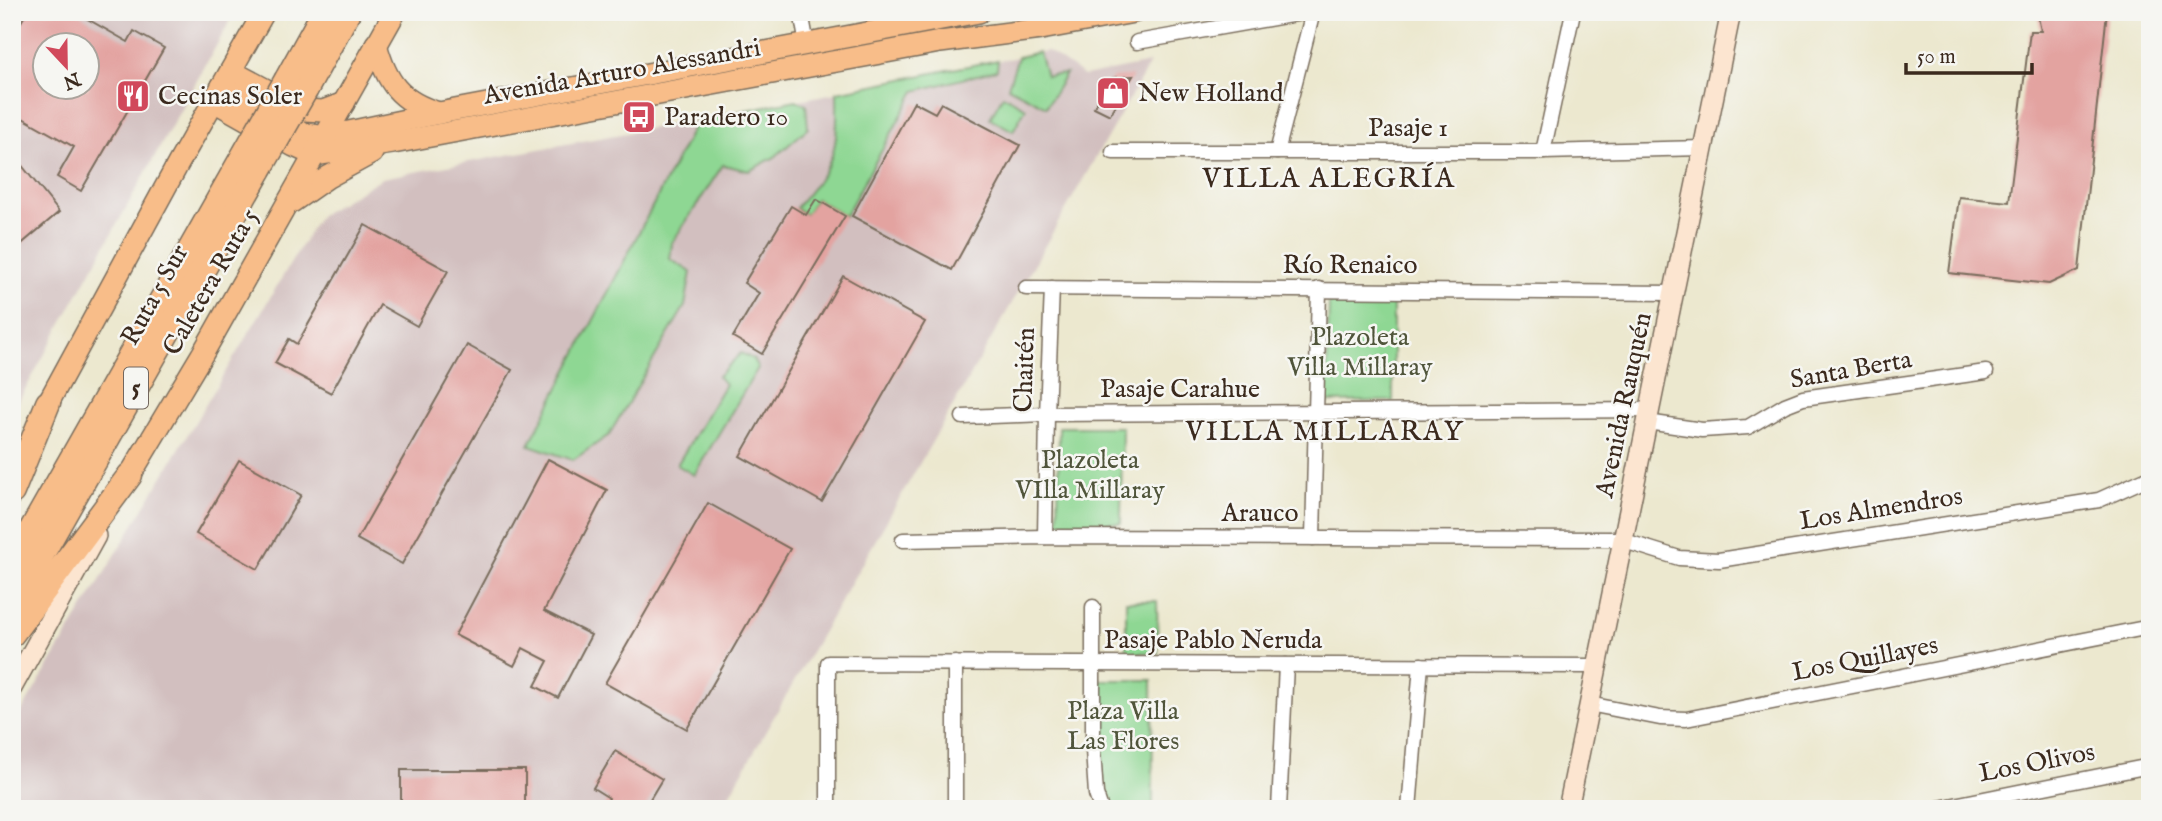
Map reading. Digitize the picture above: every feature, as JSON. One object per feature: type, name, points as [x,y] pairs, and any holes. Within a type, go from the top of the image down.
[{"type":"highway","name":"Ruta 5 Sur","points":[[296,84],[324,12]]},
{"type":"highway","name":"Ruta 5 Sur","points":[[12,607],[296,84],[348,12]]},
{"type":"highway","name":"Ruta 5 Sur","points":[[12,564],[251,165]]},
{"type":"highway","points":[[12,492],[48,403]]},
{"type":"highway","points":[[12,634],[130,475]]},
{"type":"main road","points":[[12,462],[48,403],[264,12]]},
{"type":"main road","name":"Caletera Ruta 5","points":[[12,688],[130,475],[203,353],[395,12]]},
{"type":"main road","name":"Avenida Arturo Alessandri","points":[[319,146],[439,113],[979,12]]},
{"type":"main road","name":"Avenida Arturo Alessandri","points":[[319,146],[393,143],[940,42],[1041,29],[1134,12]]},
{"type":"main road","name":"Avenida Rauquén","points":[[1568,809],[1620,539],[1674,293],[1731,12]]},
{"type":"main road","points":[[376,44],[387,76],[395,88],[405,98],[424,109],[439,113]]},
{"type":"main road","points":[[222,87],[304,110],[323,111],[344,103]]},
{"type":"main road","points":[[222,87],[294,146],[319,146]]},
{"type":"main road","points":[[288,204],[343,168],[393,143]]},
{"type":"street","points":[[801,12],[807,45]]},
{"type":"street","points":[[1137,42],[1311,12],[1277,152]]},
{"type":"street","points":[[1543,152],[1573,12]]},
{"type":"street","name":"Pasaje 1","points":[[1113,152],[1543,152],[1703,148]]},
{"type":"street","name":"Río Renaico","points":[[1026,288],[1674,293]]},
{"type":"street","name":"Chaitén","points":[[1045,537],[1052,288]]},
{"type":"street","points":[[1313,538],[1320,289]]},
{"type":"street","name":"Santa Berta","points":[[1648,416],[1702,430],[1748,427],[1785,405],[1803,398],[1986,372]]},
{"type":"street","name":"Pasaje Carahue","points":[[963,417],[1316,412],[1648,416]]},
{"type":"street","name":"Los Almendros","points":[[1620,539],[1679,558],[1718,560],[2099,500],[2150,477]]},
{"type":"street","name":"Arauco","points":[[903,540],[1045,537],[1620,539]]},
{"type":"street","points":[[1093,607],[1093,750],[1096,794],[1101,809]]},
{"type":"street","name":"Los Quillayes","points":[[1590,704],[1660,718],[1696,717],[2150,627]]},
{"type":"street","name":"Pasaje Pablo Neruda","points":[[828,809],[828,663],[1597,666]]},
{"type":"street","points":[[954,809],[956,663]]},
{"type":"street","points":[[1279,809],[1286,665]]},
{"type":"street","points":[[1409,809],[1421,665]]},
{"type":"street","name":"Los Olivos","points":[[1934,809],[2150,766]]},
{"type":"shaded area","points":[[12,12],[235,12],[12,413]]},
{"type":"shaded area","points":[[1048,51],[1084,76],[1150,63],[721,809],[12,809],[12,727],[319,216],[382,178]]},
{"type":"green space","points":[[1039,52],[1046,76],[1066,74],[1046,107],[1008,87],[1018,57]]},
{"type":"green space","points":[[998,60],[997,70],[915,91],[845,216],[816,199],[806,215],[796,208],[819,179],[832,156],[837,130],[837,92]]},
{"type":"green space","points":[[1003,95],[1026,108],[1013,131],[990,118]]},
{"type":"green space","points":[[796,100],[806,105],[808,128],[775,157],[749,171],[723,165],[672,243],[670,259],[691,272],[685,306],[609,435],[573,460],[529,445],[697,120]]},
{"type":"green space","name":"Plazoleta Villa Millaray","points":[[1329,301],[1393,303],[1393,401],[1326,402]]},
{"type":"green space","points":[[741,353],[753,359],[758,368],[694,475],[677,465],[725,384],[718,376]]},
{"type":"green space","name":"Plazoleta VIlla Millaray","points":[[1059,427],[1122,427],[1121,523],[1058,523]]},
{"type":"green space","points":[[1126,601],[1157,601],[1158,653],[1126,653]]},
{"type":"green space","name":"Plaza Villa Las Flores","points":[[1093,680],[1152,680],[1153,809],[1104,809]]},
{"type":"building","points":[[27,12],[75,12],[128,42],[134,31],[164,48],[81,191],[57,177],[74,147],[12,112],[12,37]]},
{"type":"building","points":[[2037,12],[2107,12],[2079,270],[2049,284],[1949,273],[1959,197],[2009,202],[2030,31],[2041,31]]},
{"type":"building","name":"New Holland","points":[[1133,76],[1110,115],[1094,107],[1112,78]]},
{"type":"building","points":[[914,102],[935,113],[941,103],[1020,145],[952,270],[852,216]]},
{"type":"building","points":[[12,153],[59,212],[12,252]]},
{"type":"building","points":[[816,199],[845,216],[762,354],[733,337],[759,293],[744,283],[791,206],[806,215]]},
{"type":"building","points":[[365,225],[448,271],[417,326],[380,305],[331,393],[275,363],[289,339],[297,344]]},
{"type":"building","points":[[843,276],[925,322],[822,502],[740,456]]},
{"type":"building","points":[[467,345],[512,370],[402,564],[357,539]]},
{"type":"building","points":[[548,459],[607,490],[544,611],[591,635],[558,698],[535,686],[548,661],[523,648],[514,666],[455,635]]},
{"type":"building","points":[[239,460],[301,495],[258,569],[196,534]]},
{"type":"building","points":[[708,503],[790,549],[687,729],[605,683]]},
{"type":"building","points":[[615,751],[662,779],[644,809],[603,809],[609,798],[593,788]]},
{"type":"building","points":[[401,770],[525,770],[525,809],[401,809]]},
{"type":"place","name":"New Holland","points":[[1113,93]]},
{"type":"place","name":"Cecinas Soler","points":[[133,96]]},
{"type":"place","name":"Paradero 10","points":[[639,117]]},
{"type":"district","name":"VILLA ALEGRÍA","points":[[1329,179]]},
{"type":"district","name":"VILLA MILLARAY","points":[[1325,432]]}]
